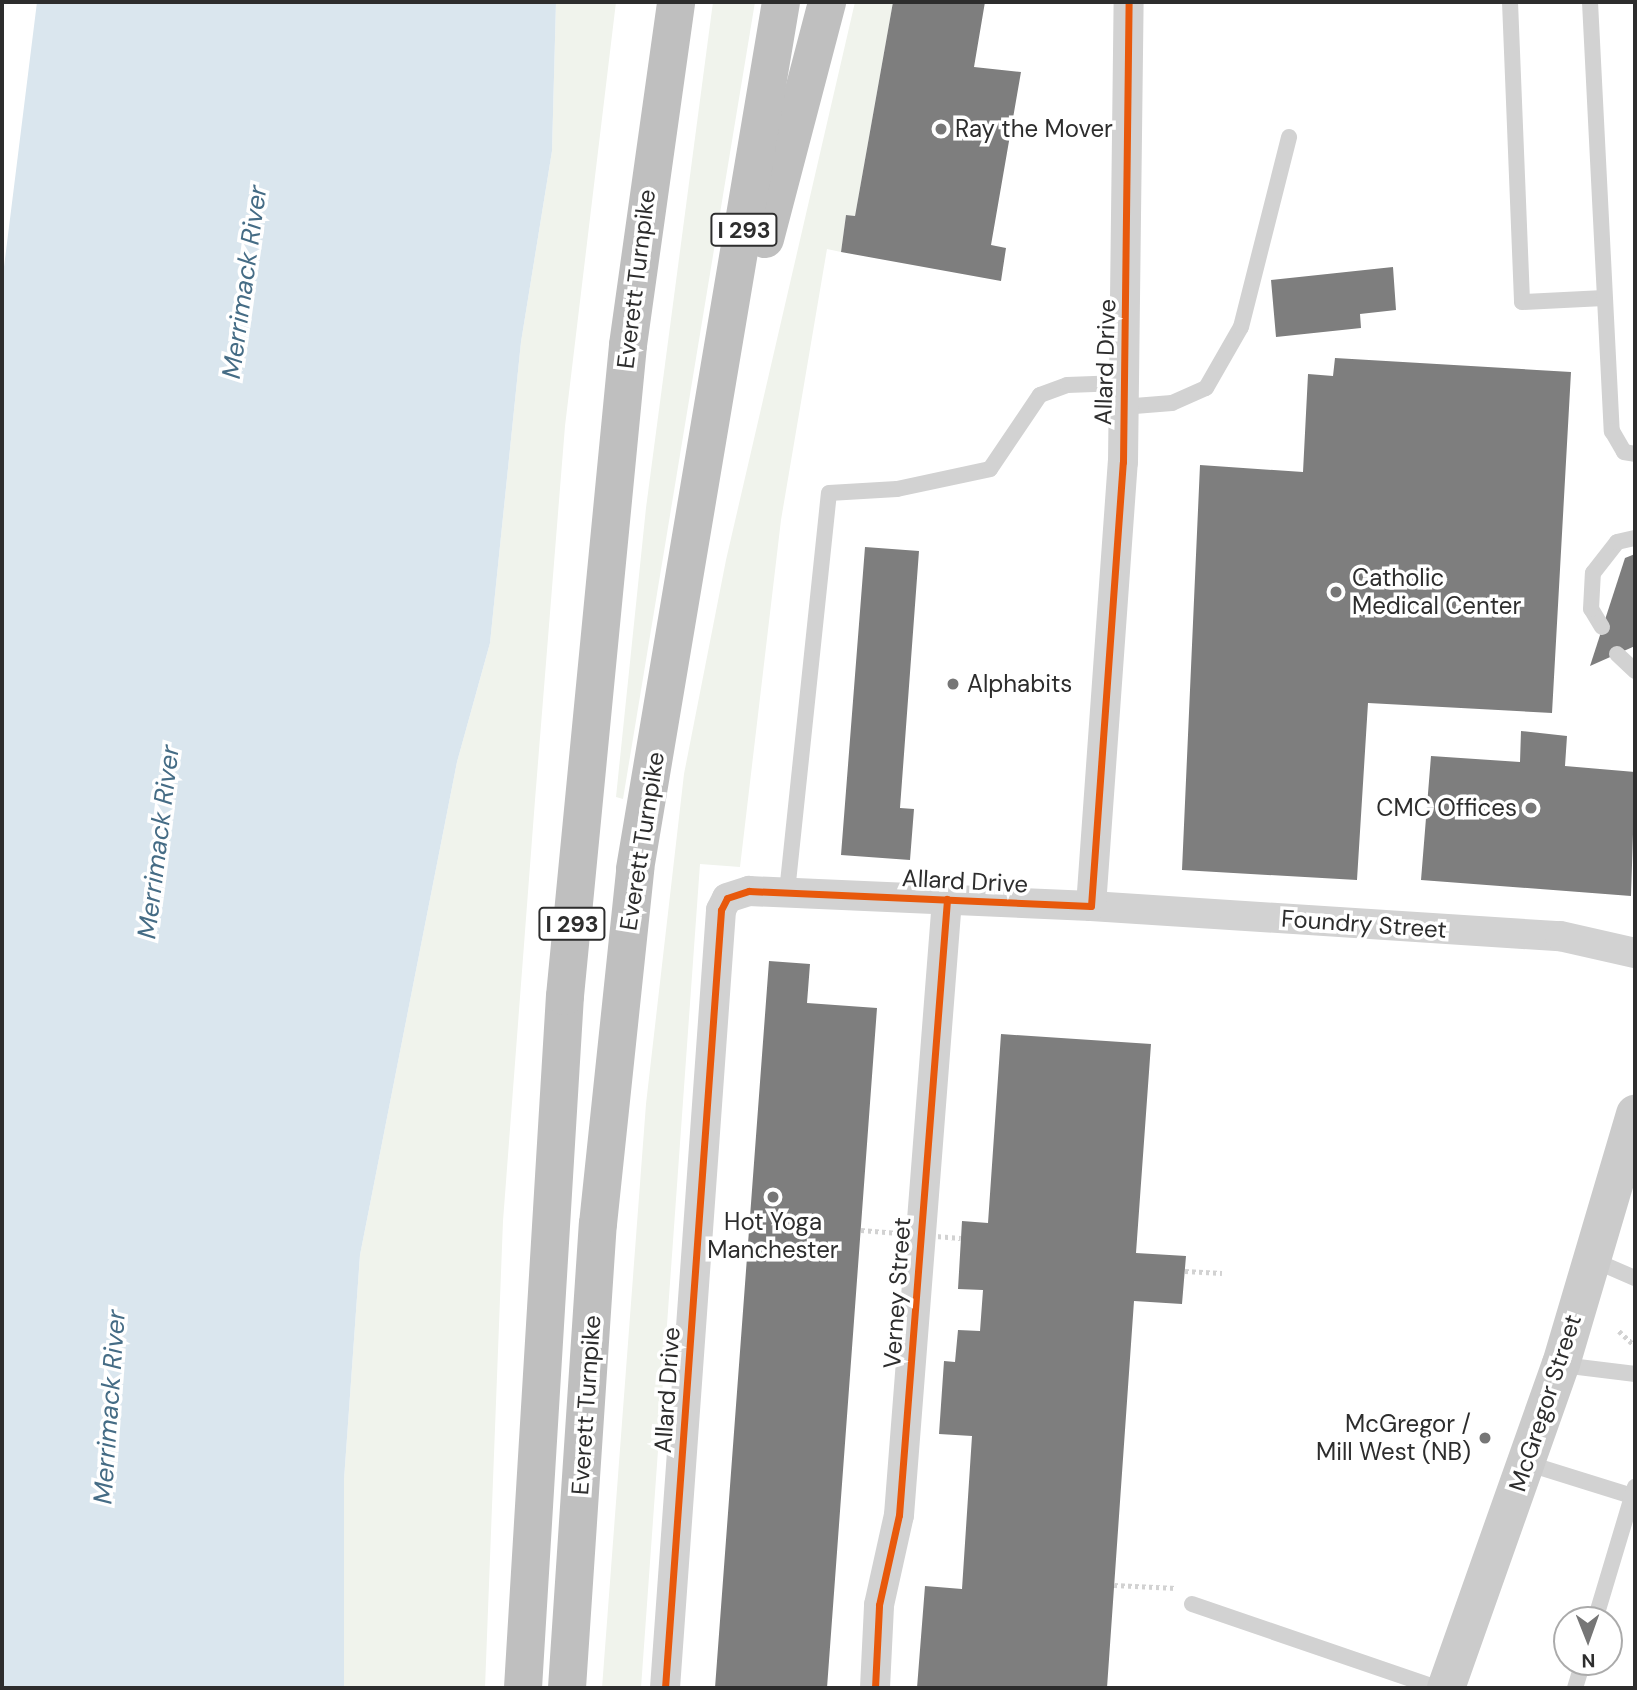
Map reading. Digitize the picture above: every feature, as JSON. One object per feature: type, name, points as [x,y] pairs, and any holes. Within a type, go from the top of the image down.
[{"type":"highway","points":[[650,161],[657,2]]},
{"type":"highway","name":"Everett Turnpike","points":[[523,1688],[565,996],[650,161],[676,2]]},
{"type":"highway","name":"Everett Turnpike","points":[[567,1688],[598,1224],[635,869],[708,457],[781,2]]},
{"type":"highway","points":[[708,457],[827,2]]},
{"type":"main road","name":"McGregor Street","points":[[1446,1688],[1561,1364],[1635,1114]]},
{"type":"street","name":"Allard Drive","points":[[665,1688],[721,910],[736,893],[787,892],[1091,906],[1129,247],[1129,2]]},
{"type":"street","name":"Verney Street","points":[[875,1688],[879,1605],[899,1515],[947,899]]},
{"type":"street","name":"Foundry Street","points":[[1091,906],[1560,936],[1635,953]]},
{"type":"lane","points":[[1510,2],[1522,302],[1604,298]]},
{"type":"lane","points":[[1590,2],[1612,431],[1624,452],[1635,454]]},
{"type":"lane","points":[[787,892],[829,493],[897,489],[990,469],[1040,395],[1067,385],[1172,403],[1206,388],[1241,327],[1289,137]]},
{"type":"lane","points":[[1602,628],[1591,609],[1592,573],[1618,542],[1635,538]]},
{"type":"lane","points":[[1617,654],[1635,671]]},
{"type":"lane","points":[[1591,1259],[1635,1278]]},
{"type":"lane","points":[[1561,1364],[1635,1374]]},
{"type":"lane","points":[[1526,1463],[1633,1491],[1599,1606]]},
{"type":"lane","points":[[1192,1604],[1438,1688]]},
{"type":"path","points":[[861,1230],[961,1238]]},
{"type":"path","points":[[1185,1271],[1223,1273]]},
{"type":"path","points":[[1619,1331],[1635,1346]]},
{"type":"path","points":[[1114,1585],[1180,1588]]},
{"type":"shaded area","points":[[556,2],[616,2],[565,426],[535,800],[503,1221],[485,1688],[344,1688],[344,1480],[360,1255],[457,762],[490,643],[521,342],[552,151]]},
{"type":"shaded area","points":[[713,2],[755,2],[623,799],[616,797],[646,508]]},
{"type":"shaded area","points":[[855,2],[893,2],[855,216],[846,215],[841,252],[827,249],[781,520],[740,867],[700,864],[641,1688],[602,1688],[646,1104],[684,774],[726,560]]},
{"type":"water","name":"Merrimack River","points":[[37,2],[556,2],[552,151],[521,342],[490,643],[457,762],[360,1255],[344,1480],[344,1688],[2,1688],[2,283]]},
{"type":"building","name":"Ray the Mover","points":[[893,2],[985,2],[974,67],[1021,72],[991,245],[1006,248],[1001,281],[841,252],[846,215],[855,216]]},
{"type":"building","points":[[1393,267],[1396,310],[1360,314],[1361,328],[1276,337],[1271,280]]},
{"type":"building","points":[[1335,358],[1571,372],[1552,713],[1368,703],[1357,880],[1182,870],[1200,465],[1303,472],[1308,374],[1333,376]]},
{"type":"building","points":[[865,547],[919,551],[900,808],[914,809],[910,860],[841,855]]},
{"type":"building","points":[[1635,554],[1635,646],[1590,666],[1625,558]]},
{"type":"building","name":"CMC Offices","points":[[1521,731],[1567,736],[1565,766],[1635,772],[1631,896],[1421,880],[1431,756],[1520,762]]},
{"type":"building","points":[[769,961],[810,964],[807,1003],[877,1008],[827,1688],[715,1688]]},
{"type":"building","points":[[1001,1034],[1151,1044],[1136,1253],[1186,1256],[1182,1304],[1134,1301],[1107,1688],[917,1688],[925,1586],[962,1589],[972,1436],[939,1434],[944,1361],[955,1362],[958,1330],[980,1331],[983,1290],[958,1289],[962,1221],[988,1223]]},
{"type":"cycle path","points":[[665,1688],[721,910],[727,898],[749,891],[1091,906],[1123,462],[1129,2]]},
{"type":"cycle path","points":[[875,1688],[879,1605],[899,1515],[947,899]]},
{"type":"place","name":"Ray the Mover","points":[[941,129]]},
{"type":"place","name":"Catholic Medical Center","points":[[1336,592]]},
{"type":"place","name":"Alphabits","points":[[953,684]]},
{"type":"place","name":"CMC Offices","points":[[1531,808]]},
{"type":"place","name":"Hot Yoga Manchester","points":[[773,1197]]},
{"type":"place","name":"McGregor / Mill West (NB)","points":[[1485,1438]]}]
